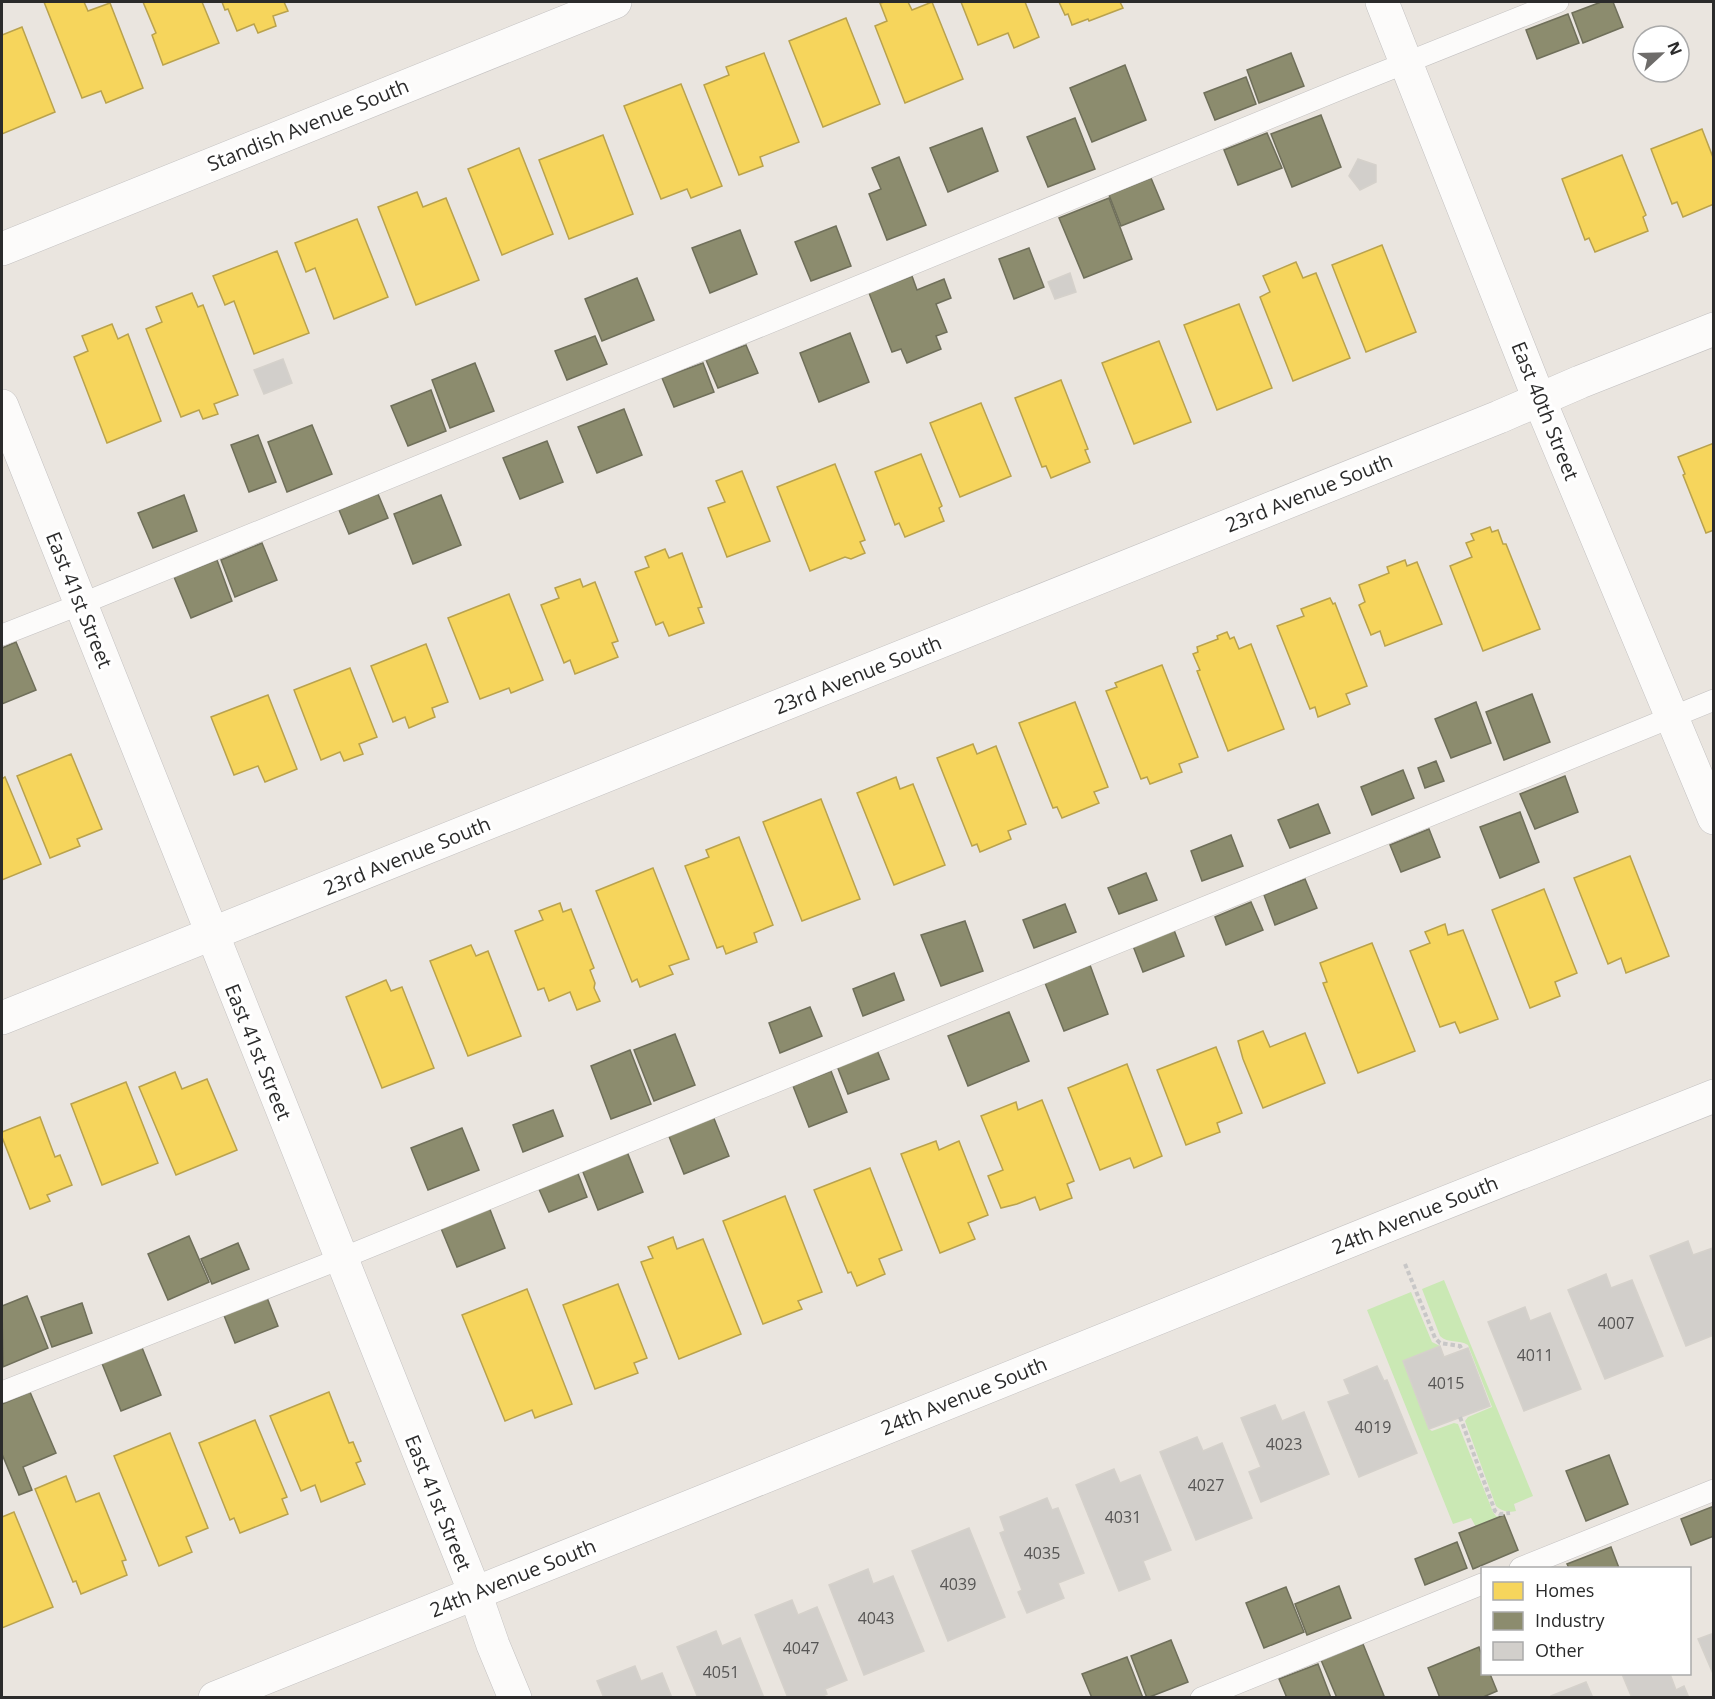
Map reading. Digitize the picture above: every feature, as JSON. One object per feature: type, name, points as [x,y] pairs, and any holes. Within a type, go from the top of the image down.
[{"type":"street","name":"Standish Avenue South","points":[[2,249],[615,2]]},
{"type":"street","name":"East 40th Street","points":[[1382,2],[1539,399],[1713,818]]},
{"type":"street","name":"23rd Avenue South","points":[[2,1018],[1465,431],[1713,329]]},
{"type":"street","name":"East 41st Street","points":[[2,406],[475,1593],[514,1698]]},
{"type":"street","name":"24th Avenue South","points":[[214,1698],[1713,1096]]},
{"type":"lane","points":[[2,635],[1558,2]]},
{"type":"lane","points":[[2,1392],[340,1259],[1713,700]]},
{"type":"lane","points":[[1525,1567],[1713,1490]]},
{"type":"lane","points":[[1201,1698],[1481,1584]]},
{"type":"path","points":[[1389,1225],[1435,1338],[1440,1343],[1460,1346],[1462,1350]]},
{"type":"path","points":[[1460,1417],[1495,1511],[1500,1514],[1510,1514]]},
{"type":"green space","points":[[1444,1280],[1533,1496],[1514,1504],[1516,1511],[1506,1511],[1496,1506],[1465,1421],[1468,1417],[1492,1407],[1468,1345],[1446,1340],[1440,1336],[1422,1289]]},
{"type":"green space","points":[[1411,1292],[1432,1342],[1440,1346],[1403,1361],[1429,1429],[1432,1431],[1454,1423],[1458,1424],[1493,1512],[1496,1516],[1503,1518],[1477,1529],[1471,1518],[1453,1524],[1367,1310]]},
{"type":"building: Homes","points":[[44,2],[84,2],[88,11],[110,3],[143,88],[106,103],[101,91],[82,98]]},
{"type":"building: Homes","points":[[143,2],[202,2],[219,43],[163,65],[152,35],[156,33]]},
{"type":"building: Homes","points":[[222,2],[284,2],[288,11],[273,16],[276,26],[258,33],[254,24],[237,31],[228,9],[225,10]]},
{"type":"building: Homes","points":[[908,2],[912,10],[932,2],[963,79],[905,103],[875,26],[887,21],[880,3]]},
{"type":"building: Homes","points":[[961,2],[1025,2],[1039,37],[1014,48],[1008,33],[978,45]]},
{"type":"building: Homes","points":[[1059,2],[1120,2],[1123,8],[1072,25],[1068,14],[1065,15]]},
{"type":"building: Homes","points":[[846,18],[880,104],[823,127],[789,41]]},
{"type":"building: Homes","points":[[22,27],[55,112],[2,134],[2,35]]},
{"type":"building: Homes","points":[[764,53],[799,142],[760,157],[763,166],[739,175],[704,85],[729,75],[726,67]]},
{"type":"building: Homes","points":[[681,84],[722,186],[691,198],[687,189],[661,199],[624,106]]},
{"type":"building: Homes","points":[[1702,129],[1714,160],[1714,204],[1683,217],[1677,202],[1672,204],[1651,149]]},
{"type":"building: Homes","points":[[603,135],[633,214],[569,239],[539,160]]},
{"type":"building: Homes","points":[[519,148],[553,234],[502,255],[468,169]]},
{"type":"building: Homes","points":[[1622,155],[1646,215],[1643,217],[1648,231],[1595,252],[1589,238],[1585,240],[1562,179]]},
{"type":"building: Homes","points":[[417,192],[423,207],[446,198],[479,280],[416,305],[378,207]]},
{"type":"building: Homes","points":[[357,219],[388,297],[334,319],[315,268],[306,272],[295,243]]},
{"type":"building: Homes","points":[[1382,245],[1416,332],[1366,352],[1332,265]]},
{"type":"building: Homes","points":[[277,251],[309,333],[254,354],[234,301],[225,305],[213,276]]},
{"type":"building: Homes","points":[[1296,262],[1303,278],[1316,273],[1350,358],[1293,381],[1260,297],[1270,292],[1263,276]]},
{"type":"building: Homes","points":[[192,293],[198,307],[203,305],[238,395],[214,404],[218,414],[203,419],[199,410],[181,417],[146,329],[162,322],[156,307]]},
{"type":"building: Homes","points":[[1239,304],[1272,388],[1217,410],[1184,325]]},
{"type":"building: Homes","points":[[112,324],[118,339],[128,334],[161,421],[107,443],[74,357],[88,351],[82,336]]},
{"type":"building: Homes","points":[[1159,341],[1191,422],[1134,444],[1102,363]]},
{"type":"building: Homes","points":[[1061,380],[1088,449],[1085,450],[1090,462],[1051,478],[1046,466],[1042,467],[1015,398]]},
{"type":"building: Homes","points":[[981,403],[1011,476],[960,497],[930,423]]},
{"type":"building: Homes","points":[[1714,443],[1714,530],[1706,533],[1678,457]]},
{"type":"building: Homes","points":[[921,454],[942,506],[939,508],[944,521],[905,537],[899,523],[895,525],[875,472]]},
{"type":"building: Homes","points":[[835,464],[865,540],[860,542],[865,553],[851,559],[845,557],[810,571],[777,487]]},
{"type":"building: Homes","points":[[742,471],[770,541],[727,557],[708,508],[725,502],[716,481]]},
{"type":"building: Homes","points":[[1490,527],[1492,532],[1498,530],[1503,544],[1506,544],[1540,629],[1483,651],[1450,566],[1472,557],[1466,543],[1474,540],[1471,534]]},
{"type":"building: Homes","points":[[665,549],[669,558],[682,553],[702,607],[698,608],[704,623],[669,636],[663,622],[656,625],[635,572],[649,567],[645,557]]},
{"type":"building: Homes","points":[[1405,560],[1407,566],[1417,562],[1442,624],[1385,646],[1380,631],[1371,635],[1359,605],[1365,602],[1359,585],[1389,573],[1387,567]]},
{"type":"building: Homes","points":[[580,579],[583,587],[595,582],[618,641],[612,643],[618,657],[575,674],[570,660],[564,663],[541,605],[559,598],[555,588]]},
{"type":"building: Homes","points":[[509,594],[543,680],[511,693],[509,688],[480,699],[448,618]]},
{"type":"building: Homes","points":[[1330,598],[1333,604],[1335,603],[1367,686],[1346,694],[1350,704],[1318,717],[1315,707],[1310,709],[1277,626],[1304,616],[1301,609]]},
{"type":"building: Homes","points":[[1227,632],[1230,639],[1234,637],[1239,649],[1251,644],[1284,729],[1228,751],[1197,671],[1200,670],[1193,654],[1198,652],[1197,647],[1218,639],[1217,636]]},
{"type":"building: Homes","points":[[426,644],[448,702],[432,708],[435,717],[409,728],[405,717],[393,722],[371,666]]},
{"type":"building: Homes","points":[[1162,665],[1198,757],[1179,764],[1182,772],[1150,784],[1147,777],[1141,779],[1106,691],[1117,687],[1115,683]]},
{"type":"building: Homes","points":[[350,668],[377,737],[359,744],[363,754],[344,761],[340,752],[321,760],[294,690]]},
{"type":"building: Homes","points":[[268,695],[297,769],[265,782],[258,766],[234,775],[211,717]]},
{"type":"building: Homes","points":[[1075,702],[1108,787],[1094,792],[1099,803],[1062,818],[1057,807],[1053,808],[1019,723]]},
{"type":"building: Homes","points":[[973,744],[977,754],[996,746],[1026,824],[1008,831],[1011,839],[980,852],[977,844],[972,846],[937,758]]},
{"type":"building: Homes","points":[[71,754],[102,829],[77,839],[80,846],[50,858],[17,776]]},
{"type":"building: Homes","points":[[5,777],[41,864],[2,880],[2,779]]},
{"type":"building: Homes","points":[[896,777],[900,789],[913,784],[945,865],[894,885],[857,793]]},
{"type":"building: Homes","points":[[821,799],[860,899],[802,921],[763,822]]},
{"type":"building: Homes","points":[[739,837],[773,925],[754,933],[757,942],[726,954],[723,946],[717,948],[685,866],[709,857],[706,850]]},
{"type":"building: Homes","points":[[1630,856],[1669,956],[1626,973],[1621,958],[1608,964],[1574,878]]},
{"type":"building: Homes","points":[[653,868],[689,959],[669,966],[673,974],[640,987],[637,979],[632,982],[596,891]]},
{"type":"building: Homes","points":[[1544,889],[1577,973],[1555,982],[1560,996],[1530,1008],[1492,910]]},
{"type":"building: Homes","points":[[560,903],[563,912],[571,909],[594,968],[590,970],[600,1001],[577,1010],[570,992],[549,1001],[544,988],[538,990],[515,931],[543,920],[539,911]]},
{"type":"building: Homes","points":[[1445,924],[1448,935],[1463,930],[1498,1019],[1460,1033],[1455,1022],[1440,1027],[1410,951],[1430,943],[1425,932]]},
{"type":"building: Homes","points":[[1372,943],[1415,1051],[1358,1073],[1323,983],[1327,982],[1320,963]]},
{"type":"building: Homes","points":[[471,945],[476,956],[488,951],[521,1036],[468,1056],[430,961]]},
{"type":"building: Homes","points":[[386,980],[391,991],[402,987],[434,1068],[382,1088],[346,997]]},
{"type":"building: Homes","points":[[1263,1031],[1270,1047],[1305,1033],[1325,1083],[1263,1108],[1238,1041]]},
{"type":"building: Homes","points":[[1216,1047],[1242,1113],[1217,1123],[1220,1132],[1186,1145],[1157,1070]]},
{"type":"building: Homes","points":[[1127,1064],[1162,1156],[1134,1168],[1130,1158],[1100,1170],[1068,1088]]},
{"type":"building: Homes","points":[[175,1072],[182,1089],[207,1079],[237,1150],[176,1175],[139,1087]]},
{"type":"building: Homes","points":[[126,1082],[158,1163],[102,1185],[71,1104]]},
{"type":"building: Homes","points":[[1042,1100],[1074,1181],[1067,1184],[1072,1198],[1040,1210],[1035,1197],[1001,1208],[988,1176],[1003,1170],[981,1116],[1016,1102],[1018,1110]]},
{"type":"building: Homes","points":[[40,1117],[55,1157],[60,1155],[72,1185],[47,1195],[50,1201],[30,1209],[2,1132]]},
{"type":"building: Homes","points":[[936,1141],[939,1150],[959,1141],[988,1215],[968,1223],[975,1239],[940,1253],[901,1154]]},
{"type":"building: Homes","points":[[870,1168],[902,1250],[879,1259],[885,1274],[857,1286],[851,1272],[848,1273],[814,1190]]},
{"type":"building: Homes","points":[[785,1196],[822,1292],[798,1301],[802,1309],[763,1324],[723,1221]]},
{"type":"building: Homes","points":[[673,1237],[677,1249],[703,1239],[741,1334],[679,1359],[641,1262],[653,1258],[648,1247]]},
{"type":"building: Homes","points":[[618,1284],[647,1358],[634,1363],[638,1373],[595,1389],[563,1305]]},
{"type":"building: Homes","points":[[527,1289],[572,1404],[535,1418],[532,1410],[505,1421],[462,1315]]},
{"type":"building: Homes","points":[[329,1392],[349,1443],[353,1442],[361,1461],[356,1463],[365,1484],[321,1502],[315,1485],[301,1491],[270,1416]]},
{"type":"building: Homes","points":[[255,1420],[287,1497],[282,1499],[288,1514],[240,1533],[234,1518],[230,1520],[199,1443]]},
{"type":"building: Homes","points":[[170,1433],[208,1528],[186,1537],[192,1552],[159,1566],[114,1456]]},
{"type":"building: Homes","points":[[66,1476],[76,1502],[99,1493],[126,1560],[122,1561],[127,1575],[81,1594],[76,1581],[73,1582],[35,1489]]},
{"type":"building: Homes","points":[[14,1512],[53,1607],[2,1628],[2,1517]]},
{"type":"building: Industry","points":[[1601,2],[1613,2],[1623,27],[1583,43],[1572,13]]},
{"type":"building: Industry","points":[[1568,14],[1579,43],[1537,59],[1526,30]]},
{"type":"building: Industry","points":[[1291,53],[1304,86],[1259,103],[1247,70]]},
{"type":"building: Industry","points":[[1125,65],[1146,120],[1092,142],[1070,88]]},
{"type":"building: Industry","points":[[1246,77],[1256,104],[1215,120],[1204,93]]},
{"type":"building: Industry","points":[[1321,115],[1341,167],[1292,187],[1271,134]]},
{"type":"building: Industry","points":[[1075,118],[1095,169],[1048,187],[1027,137]]},
{"type":"building: Industry","points":[[982,128],[998,171],[948,192],[930,148]]},
{"type":"building: Industry","points":[[1267,133],[1282,168],[1238,185],[1224,150]]},
{"type":"building: Industry","points":[[899,157],[926,225],[887,240],[869,194],[881,189],[872,168]]},
{"type":"building: Industry","points":[[1151,178],[1164,209],[1121,226],[1109,195]]},
{"type":"building: Industry","points":[[1109,198],[1132,259],[1084,278],[1059,218]]},
{"type":"building: Industry","points":[[836,226],[851,266],[811,281],[795,242]]},
{"type":"building: Industry","points":[[740,230],[757,274],[710,293],[692,248]]},
{"type":"building: Industry","points":[[1029,248],[1044,287],[1014,299],[999,259]]},
{"type":"building: Industry","points":[[912,276],[917,290],[944,279],[951,298],[936,304],[947,332],[936,336],[941,349],[907,363],[901,349],[892,352],[869,293]]},
{"type":"building: Industry","points":[[637,278],[654,320],[602,341],[585,299]]},
{"type":"building: Industry","points":[[850,333],[869,382],[819,402],[800,353]]},
{"type":"building: Industry","points":[[595,336],[607,364],[567,380],[555,351]]},
{"type":"building: Industry","points":[[746,345],[758,373],[718,388],[706,360]]},
{"type":"building: Industry","points":[[475,363],[494,411],[450,428],[432,380]]},
{"type":"building: Industry","points":[[703,363],[714,392],[674,407],[662,378]]},
{"type":"building: Industry","points":[[431,390],[446,431],[408,446],[391,406]]},
{"type":"building: Industry","points":[[624,409],[642,455],[597,473],[578,427]]},
{"type":"building: Industry","points":[[312,425],[332,474],[287,492],[268,442]]},
{"type":"building: Industry","points":[[258,435],[276,482],[249,492],[231,445]]},
{"type":"building: Industry","points":[[547,441],[563,482],[520,499],[503,458]]},
{"type":"building: Industry","points":[[378,494],[388,518],[349,534],[339,510]]},
{"type":"building: Industry","points":[[184,495],[197,531],[153,548],[138,513]]},
{"type":"building: Industry","points":[[441,495],[461,545],[413,564],[394,514]]},
{"type":"building: Industry","points":[[262,543],[277,580],[235,597],[221,560]]},
{"type":"building: Industry","points":[[217,560],[232,601],[191,618],[174,577]]},
{"type":"building: Industry","points":[[16,642],[36,690],[2,704],[2,648]]},
{"type":"building: Industry","points":[[1532,694],[1550,742],[1504,760],[1486,712]]},
{"type":"building: Industry","points":[[1476,702],[1491,743],[1451,758],[1435,719]]},
{"type":"building: Industry","points":[[1436,761],[1444,781],[1425,788],[1418,768]]},
{"type":"building: Industry","points":[[1403,770],[1414,798],[1372,815],[1361,787]]},
{"type":"building: Industry","points":[[1565,776],[1578,812],[1535,829],[1520,794]]},
{"type":"building: Industry","points":[[1318,804],[1330,833],[1290,848],[1278,820]]},
{"type":"building: Industry","points":[[1520,812],[1539,862],[1500,878],[1480,827]]},
{"type":"building: Industry","points":[[1429,829],[1440,857],[1401,872],[1390,845]]},
{"type":"building: Industry","points":[[1231,835],[1243,866],[1202,881],[1191,851]]},
{"type":"building: Industry","points":[[1146,873],[1157,900],[1119,914],[1108,888]]},
{"type":"building: Industry","points":[[1305,879],[1317,908],[1275,925],[1264,895]]},
{"type":"building: Industry","points":[[1251,902],[1263,930],[1226,945],[1215,917]]},
{"type":"building: Industry","points":[[1065,904],[1076,932],[1034,948],[1023,920]]},
{"type":"building: Industry","points":[[965,921],[983,971],[941,986],[921,935]]},
{"type":"building: Industry","points":[[1174,930],[1184,956],[1143,972],[1133,946]]},
{"type":"building: Industry","points":[[1090,965],[1108,1014],[1064,1031],[1045,983]]},
{"type":"building: Industry","points":[[894,973],[904,1000],[863,1016],[853,989]]},
{"type":"building: Industry","points":[[810,1007],[822,1036],[780,1053],[769,1023]]},
{"type":"building: Industry","points":[[1009,1012],[1029,1061],[968,1086],[948,1036]]},
{"type":"building: Industry","points":[[675,1034],[695,1085],[654,1101],[634,1050]]},
{"type":"building: Industry","points":[[630,1050],[651,1104],[611,1119],[591,1066]]},
{"type":"building: Industry","points":[[877,1050],[889,1079],[848,1094],[837,1066]]},
{"type":"building: Industry","points":[[831,1071],[847,1112],[809,1127],[793,1086]]},
{"type":"building: Industry","points":[[553,1110],[563,1136],[523,1152],[513,1125]]},
{"type":"building: Industry","points":[[713,1116],[729,1156],[684,1174],[668,1134]]},
{"type":"building: Industry","points":[[462,1128],[479,1170],[428,1190],[411,1148]]},
{"type":"building: Industry","points":[[626,1149],[643,1192],[598,1210],[581,1167]]},
{"type":"building: Industry","points":[[577,1171],[587,1197],[549,1212],[538,1187]]},
{"type":"building: Industry","points":[[489,1207],[505,1248],[457,1267],[440,1226]]},
{"type":"building: Industry","points":[[189,1236],[209,1282],[168,1300],[148,1254]]},
{"type":"building: Industry","points":[[238,1243],[249,1269],[212,1284],[201,1259]]},
{"type":"building: Industry","points":[[266,1295],[278,1326],[235,1343],[223,1313]]},
{"type":"building: Industry","points":[[27,1296],[48,1348],[3,1367],[2,1306]]},
{"type":"building: Industry","points":[[82,1303],[92,1333],[52,1347],[41,1317]]},
{"type":"building: Industry","points":[[141,1345],[161,1395],[121,1411],[101,1361]]},
{"type":"building: Industry","points":[[30,1392],[56,1453],[23,1467],[32,1490],[19,1495],[2,1454],[2,1404]]},
{"type":"building: Industry","points":[[1609,1455],[1628,1504],[1586,1521],[1566,1471]]},
{"type":"building: Industry","points":[[1714,1506],[1714,1536],[1691,1545],[1681,1519]]},
{"type":"building: Industry","points":[[1504,1515],[1518,1550],[1473,1569],[1459,1533]]},
{"type":"building: Industry","points":[[1457,1542],[1467,1568],[1425,1585],[1415,1559]]},
{"type":"building: Industry","points":[[1611,1547],[1619,1567],[1568,1567],[1567,1564]]},
{"type":"building: Industry","points":[[1339,1586],[1351,1618],[1307,1635],[1295,1604]]},
{"type":"building: Industry","points":[[1286,1587],[1304,1632],[1264,1648],[1246,1603]]},
{"type":"building: Industry","points":[[1171,1640],[1188,1682],[1147,1698],[1131,1656]]},
{"type":"building: Industry","points":[[1363,1644],[1384,1696],[1380,1698],[1337,1698],[1321,1660]]},
{"type":"building: Industry","points":[[1479,1647],[1481,1675],[1490,1675],[1497,1691],[1481,1698],[1440,1698],[1428,1668]]},
{"type":"building: Industry","points":[[1127,1657],[1143,1698],[1092,1698],[1082,1674]]},
{"type":"building: Industry","points":[[1318,1664],[1331,1698],[1287,1698],[1279,1679]]},
{"type":"building: Other","points":[[1358,159],[1376,165],[1376,182],[1360,190],[1349,176]]},
{"type":"building: Other","points":[[1070,273],[1076,292],[1055,299],[1048,282]]},
{"type":"building: Other","points":[[283,359],[292,383],[264,394],[254,370]]},
{"type":"building: Other","points":[[1688,1241],[1693,1255],[1713,1248],[1714,1250],[1714,1335],[1686,1346],[1650,1256]]},
{"type":"building: Other","points":[[1606,1274],[1611,1288],[1632,1280],[1663,1356],[1605,1379],[1568,1290]]},
{"type":"building: Other","points":[[1525,1307],[1530,1321],[1550,1313],[1581,1389],[1524,1411],[1488,1322]]},
{"type":"building: Other","points":[[1440,1346],[1444,1357],[1468,1348],[1490,1406],[1429,1429],[1403,1361]]},
{"type":"building: Other","points":[[1377,1366],[1384,1381],[1387,1380],[1417,1453],[1359,1477],[1328,1402],[1350,1394],[1344,1380]]},
{"type":"building: Other","points":[[1275,1405],[1282,1421],[1304,1412],[1329,1474],[1261,1502],[1249,1472],[1261,1467],[1241,1418]]},
{"type":"building: Other","points":[[1197,1437],[1203,1451],[1222,1443],[1252,1518],[1196,1540],[1160,1452]]},
{"type":"building: Other","points":[[1114,1469],[1120,1483],[1140,1475],[1171,1550],[1143,1561],[1150,1579],[1119,1591],[1076,1485]]},
{"type":"building: Other","points":[[1047,1498],[1052,1510],[1058,1508],[1084,1573],[1058,1583],[1064,1598],[1027,1613],[1018,1592],[1022,1590],[1000,1533],[1005,1531],[1000,1517]]},
{"type":"building: Other","points":[[969,1528],[1005,1617],[948,1641],[912,1551]]},
{"type":"building: Other","points":[[868,1569],[873,1584],[893,1576],[924,1651],[864,1675],[829,1585]]},
{"type":"building: Other","points":[[792,1600],[798,1615],[817,1607],[847,1680],[825,1689],[827,1694],[818,1698],[788,1698],[755,1615]]},
{"type":"building: Other","points":[[716,1631],[722,1646],[740,1638],[764,1698],[698,1698],[677,1647]]},
{"type":"building: Other","points":[[1714,1633],[1714,1676],[1698,1639]]},
{"type":"building: Other","points":[[635,1666],[641,1681],[662,1673],[672,1698],[604,1698],[597,1681]]},
{"type":"building: Other","points":[[1622,1675],[1670,1675],[1676,1690],[1684,1686],[1689,1698],[1632,1698]]},
{"type":"building: Other","points":[[1586,1682],[1593,1698],[1552,1698],[1551,1696]]}]
